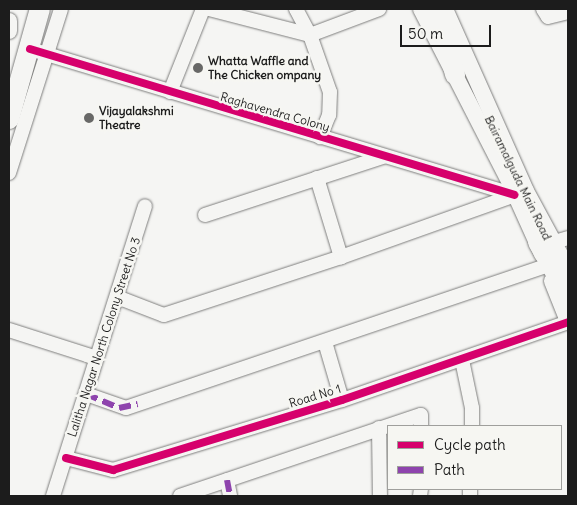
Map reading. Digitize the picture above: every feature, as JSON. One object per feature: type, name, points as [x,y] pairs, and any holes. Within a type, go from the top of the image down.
[{"type":"highway","points":[[9,119],[37,52],[40,9]]},
{"type":"highway","points":[[434,9],[443,28],[455,74]]},
{"type":"highway","points":[[554,241],[568,296]]},
{"type":"main road","name":"Bairamalguda Main Road","points":[[421,9],[515,195],[554,241],[545,266],[568,321]]},
{"type":"main road","points":[[445,9],[526,191],[568,269]]},
{"type":"main road","points":[[9,21],[9,31]]},
{"type":"street","points":[[9,174],[37,52],[61,9]]},
{"type":"street","points":[[170,92],[203,9]]},
{"type":"street","points":[[209,9],[310,35],[379,9]]},
{"type":"street","points":[[296,9],[310,35],[330,92],[329,114],[320,137]]},
{"type":"street","points":[[543,9],[548,17],[568,12]]},
{"type":"street","name":"Raghavendra Colony","points":[[37,52],[515,195]]},
{"type":"street","points":[[205,215],[386,156]]},
{"type":"street","points":[[317,178],[341,257]]},
{"type":"street","points":[[117,297],[164,315],[341,257],[515,195]]},
{"type":"street","name":"Lalitha Nagar North Colony Street No 3","points":[[54,496],[145,206]]},
{"type":"street","points":[[86,394],[126,408],[545,266]]},
{"type":"street","name":"Road No 1","points":[[66,458],[113,470],[342,400],[462,360],[568,321]]},
{"type":"street","points":[[9,330],[97,358]]},
{"type":"street","points":[[325,342],[342,400]]},
{"type":"street","points":[[462,360],[472,408],[472,425]]},
{"type":"street","points":[[388,425],[421,414],[421,425]]},
{"type":"street","points":[[180,496],[205,492],[227,480],[387,425]]},
{"type":"street","points":[[379,428],[380,496]]},
{"type":"street","points":[[227,480],[230,496]]},
{"type":"marked path","points":[[86,394],[119,408],[138,404]]},
{"type":"marked path","points":[[227,480],[230,496]]},
{"type":"cycle path","points":[[30,49],[515,195]]},
{"type":"cycle path","points":[[66,458],[113,470],[342,400],[568,322]]},
{"type":"place","name":"Whatta Waffle and The Chicken ompany","points":[[198,68]]},
{"type":"place","name":"Vijayalakshmi Theatre","points":[[89,118]]}]
